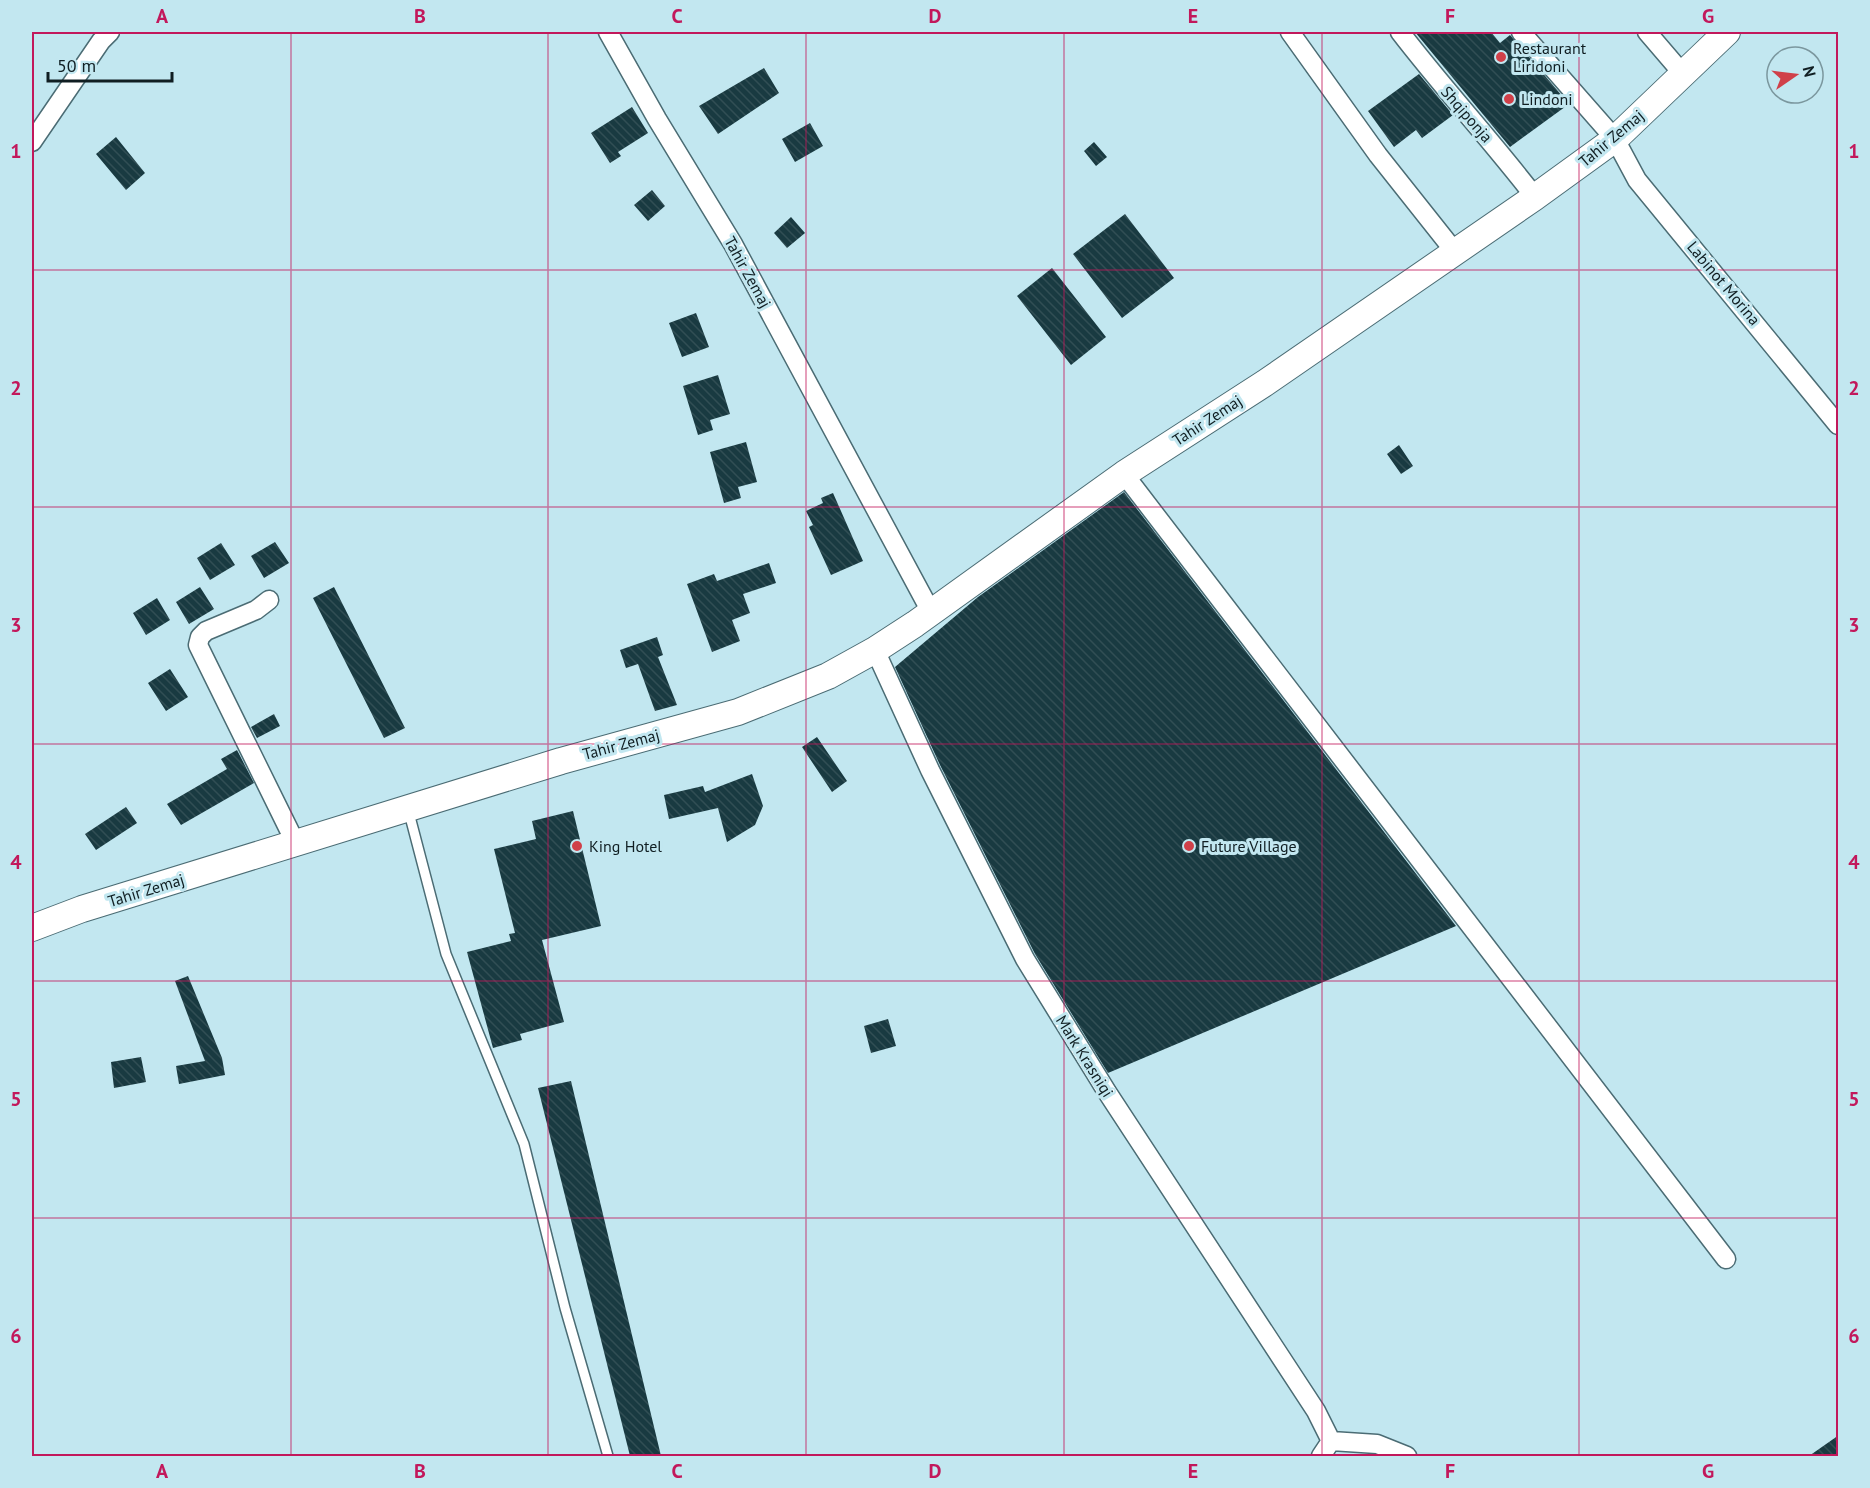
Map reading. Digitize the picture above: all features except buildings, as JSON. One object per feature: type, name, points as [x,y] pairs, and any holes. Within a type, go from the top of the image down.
[{"type":"main road","name":"Tahir Zemaj","points":[[35,924],[561,760],[738,712],[828,676],[875,650],[1124,474],[1266,382],[1535,197],[1615,139],[1728,32]]},
{"type":"street","points":[[32,142],[101,41],[110,32]]},
{"type":"street","name":"Tahir Zemaj","points":[[608,32],[657,119],[733,244],[931,612]]},
{"type":"street","points":[[1290,32],[1378,155],[1455,252]]},
{"type":"street","name":"Shqiponja","points":[[1400,32],[1443,89],[1501,153],[1535,197]]},
{"type":"street","name":"Labinot Morina","points":[[1521,32],[1615,139],[1637,180],[1839,425]]},
{"type":"street","points":[[1647,32],[1683,74]]},
{"type":"street","points":[[1124,474],[1726,1259]]},
{"type":"street","points":[[269,600],[256,610],[206,631],[200,637],[198,649],[295,842]]},
{"type":"street","name":"Mark Krasniqi","points":[[875,650],[930,770],[1025,959],[1107,1092],[1316,1411],[1331,1441]]},
{"type":"street","points":[[1321,1456],[1331,1441],[1377,1444],[1407,1456]]},
{"type":"lane","points":[[408,807],[423,874],[446,954],[524,1144],[564,1308],[608,1456]]},
{"type":"place","name":"Restaurant Liridoni","points":[[1501,57]]},
{"type":"place","name":"Lindoni","points":[[1509,99]]},
{"type":"place","name":"King Hotel","points":[[577,846]]},
{"type":"place","name":"Future Village","points":[[1189,846]]}]
